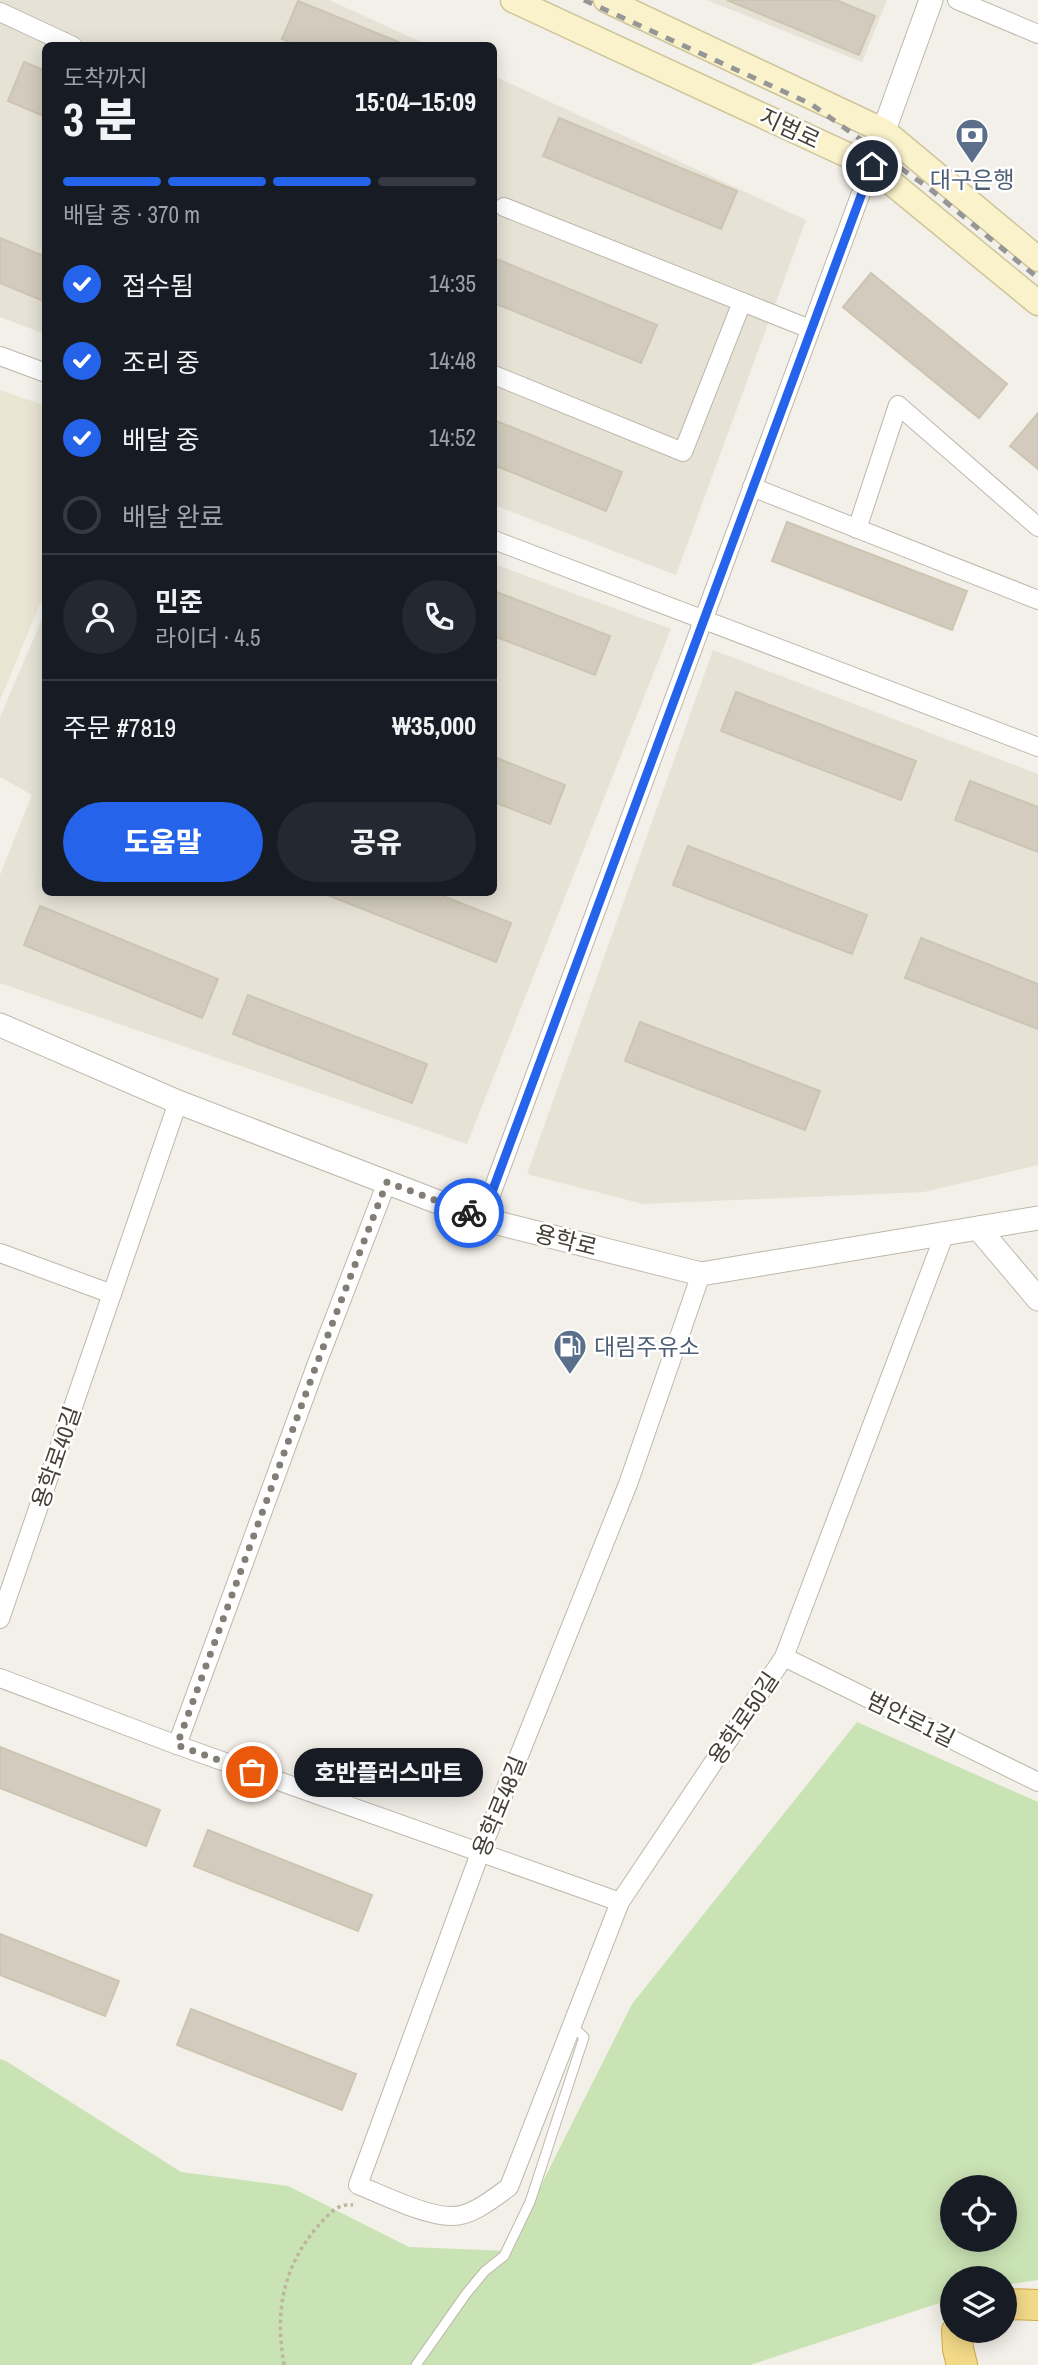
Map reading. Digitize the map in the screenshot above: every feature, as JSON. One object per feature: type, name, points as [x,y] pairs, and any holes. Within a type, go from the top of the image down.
[{"type":"highway","points":[[1017,2304],[1038,2305]]},
{"type":"main road","name":"지범로","points":[[513,0],[872,166],[1038,303]]},
{"type":"main road","points":[[606,0],[884,131],[1038,258]]},
{"type":"street","points":[[957,0],[1038,34]]},
{"type":"street","points":[[482,1219],[872,166],[924,2]]},
{"type":"street","points":[[0,12],[64,42]]},
{"type":"street","points":[[504,207],[810,329]]},
{"type":"street","points":[[497,376],[684,452],[742,302]]},
{"type":"street","points":[[0,356],[42,372]]},
{"type":"street","points":[[857,528],[898,405],[1038,527]]},
{"type":"street","points":[[752,487],[1038,600]]},
{"type":"street","points":[[497,541],[1038,747]]},
{"type":"street","name":"용학로","points":[[2,1032],[482,1219],[701,1274],[1038,1218]]},
{"type":"street","name":"용학로40길","points":[[0,1619],[178,1102]]},
{"type":"street","points":[[177,1745],[316,1366],[387,1182]]},
{"type":"street","points":[[978,1228],[1038,1299]]},
{"type":"street","name":"용학로50길","points":[[509,2187],[620,1902],[784,1657],[945,1233]]},
{"type":"street","points":[[0,1253],[113,1294]]},
{"type":"street","name":"용학로48길","points":[[509,2187],[484,2206],[453,2217],[395,2200],[358,2185],[480,1853],[628,1484],[701,1274]]},
{"type":"street","name":"범안로1길","points":[[784,1657],[1038,1782]]},
{"type":"street","points":[[0,1678],[177,1745],[620,1902]]},
{"type":"lane","points":[[416,2365],[466,2294],[485,2271],[504,2256],[528,2207],[584,2037],[572,2026]]},
{"type":"path","points":[[284,2365],[279,2335],[280,2318],[288,2277],[296,2254],[329,2214],[339,2206],[362,2206]]},
{"type":"shaded area","points":[[0,0],[329,0],[421,42],[42,42],[42,333],[0,317]]},
{"type":"shaded area","points":[[707,0],[887,0],[862,62]]},
{"type":"shaded area","points":[[497,77],[806,220],[676,575],[497,506]]},
{"type":"shaded area","points":[[0,390],[42,405],[42,599],[0,700]]},
{"type":"shaded area","points":[[497,565],[671,629],[467,1144],[0,983],[0,875],[32,795],[0,777],[0,717],[42,619],[42,896],[497,896]]},
{"type":"shaded area","points":[[713,650],[1038,774],[1038,1165],[924,1192],[643,1204],[527,1174]]},
{"type":"green space","points":[[857,1722],[1038,1802],[1038,2280],[1017,2283],[1017,2266],[940,2266],[940,2303],[750,2365],[0,2365],[0,2059],[181,2172],[288,2186],[409,2247],[508,2251],[632,2004]]},
{"type":"building","points":[[727,0],[836,0],[875,16],[859,55]]},
{"type":"building","points":[[298,1],[399,42],[288,42],[282,39]]},
{"type":"building","points":[[24,62],[42,69],[42,115],[8,101]]},
{"type":"building","points":[[559,118],[737,191],[721,229],[543,156]]},
{"type":"building","points":[[0,238],[42,255],[42,300],[0,283]]},
{"type":"building","points":[[497,259],[657,325],[641,363],[497,304]]},
{"type":"building","points":[[871,273],[1007,384],[979,418],[843,307]]},
{"type":"building","points":[[1038,413],[1038,469],[1010,446]]},
{"type":"building","points":[[497,421],[622,472],[606,511],[497,466]]},
{"type":"building","points":[[787,522],[967,591],[952,630],[772,561]]},
{"type":"building","points":[[497,592],[610,636],[595,675],[497,637]]},
{"type":"building","points":[[736,692],[916,761],[901,800],[721,731]]},
{"type":"building","points":[[497,758],[565,785],[550,824],[497,803]]},
{"type":"building","points":[[970,781],[1038,807],[1038,852],[955,820]]},
{"type":"building","points":[[688,846],[867,915],[852,954],[673,885]]},
{"type":"building","points":[[330,896],[443,896],[511,923],[496,962]]},
{"type":"building","points":[[40,906],[218,979],[202,1018],[24,945]]},
{"type":"building","points":[[921,938],[1038,984],[1038,1029],[905,978]]},
{"type":"building","points":[[248,995],[427,1064],[412,1103],[233,1034]]},
{"type":"building","points":[[640,1022],[820,1091],[805,1130],[625,1061]]},
{"type":"building","points":[[0,1747],[160,1810],[146,1846],[0,1788]]},
{"type":"building","points":[[208,1830],[372,1895],[358,1931],[194,1866]]},
{"type":"building","points":[[0,1934],[119,1981],[105,2016],[0,1975]]},
{"type":"building","points":[[191,2009],[356,2074],[342,2110],[177,2045]]},
{"type":"railway","points":[[584,0],[811,104],[930,189],[1038,278]]},
{"type":"way so far","points":[[252,1772],[177,1745],[378,1205],[387,1182],[469,1213]]},
{"type":"place","name":"대구은행","points":[[972,165]]},
{"type":"place","name":"대림주유소","points":[[570,1376]]},
{"type":"place","name":"호반플러스마트","points":[[252,1772]]},
{"type":"route","points":[[469,1213],[482,1219],[872,166]]}]
